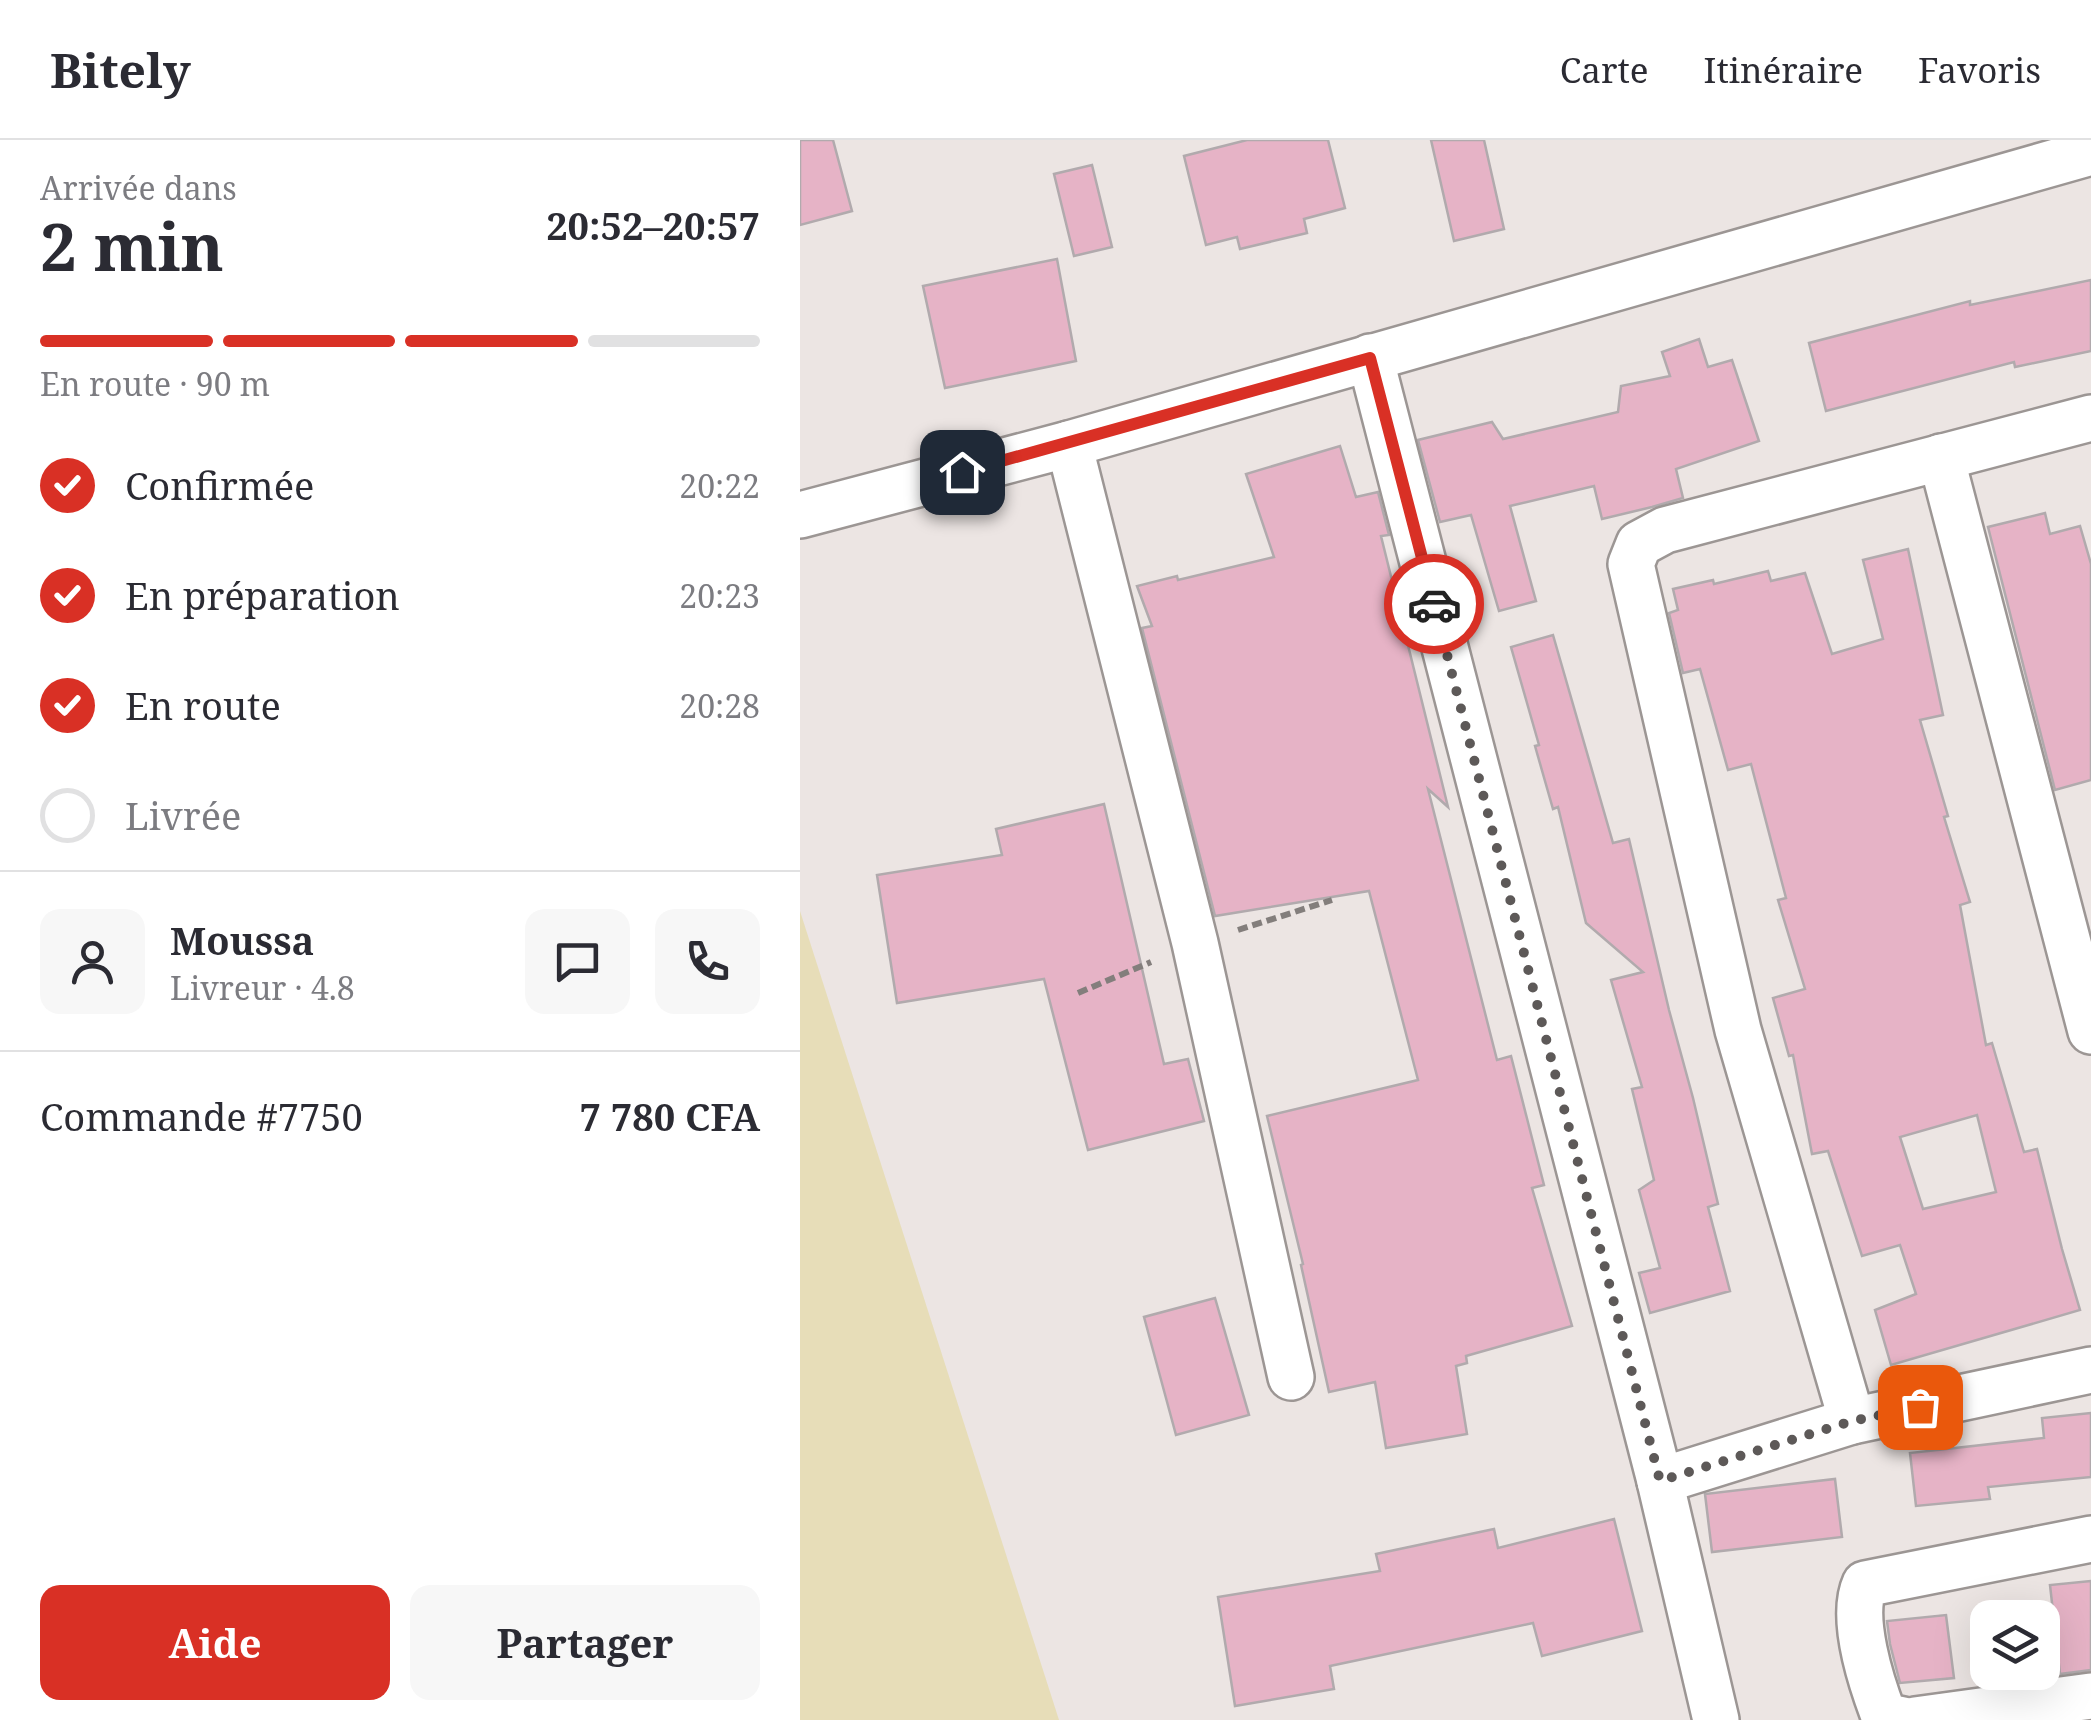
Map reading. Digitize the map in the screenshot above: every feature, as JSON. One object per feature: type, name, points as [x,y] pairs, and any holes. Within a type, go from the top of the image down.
[{"type":"street","points":[[800,515],[1370,358],[2005,157],[2091,152]]},
{"type":"street","points":[[1370,358],[1660,1481],[1716,1720]]},
{"type":"street","points":[[1852,1421],[1738,1030],[1631,564],[1639,544],[1665,530],[2091,418]]},
{"type":"street","points":[[1069,444],[1195,944],[1291,1377]]},
{"type":"street","points":[[1941,456],[2091,1031]]},
{"type":"street","points":[[1660,1481],[1852,1421],[2091,1370]]},
{"type":"street","points":[[1903,1720],[1884,1716],[1870,1679],[1858,1610],[1865,1584],[2091,1539]]},
{"type":"street","points":[[1915,1720],[2091,1696]]},
{"type":"sand","points":[[800,911],[1059,1720],[800,1720]]},
{"type":"building","points":[[800,140],[833,140],[852,211],[800,225]]},
{"type":"building","points":[[1247,140],[1328,140],[1345,208],[1304,219],[1307,233],[1240,249],[1237,237],[1206,245],[1184,156]]},
{"type":"building","points":[[1431,140],[1484,140],[1504,229],[1454,241]]},
{"type":"building","points":[[1092,165],[1112,247],[1074,256],[1054,174]]},
{"type":"building","points":[[1057,259],[1076,361],[945,388],[923,286]]},
{"type":"building","points":[[2091,280],[2091,351],[2015,367],[2014,362],[1826,411],[1809,343],[1970,301],[1970,305]]},
{"type":"building","points":[[1699,339],[1708,367],[1732,360],[1759,441],[1676,469],[1683,498],[1652,507],[1602,519],[1594,486],[1510,506],[1536,601],[1499,611],[1471,515],[1440,522],[1418,440],[1492,422],[1503,439],[1618,412],[1621,386],[1670,376],[1662,352]]},
{"type":"building","points":[[1340,446],[1356,497],[1378,492],[1389,535],[1381,536],[1448,807],[1428,789],[1497,1060],[1511,1056],[1544,1185],[1532,1188],[1572,1326],[1466,1356],[1467,1363],[1456,1366],[1467,1434],[1386,1448],[1375,1382],[1329,1392],[1267,1116],[1418,1080],[1369,891],[1215,916],[1142,628],[1152,626],[1137,586],[1274,557],[1246,474]]},
{"type":"building","points":[[2045,513],[2050,534],[2080,526],[2091,564],[2091,780],[2055,790],[1988,527]]},
{"type":"building","points":[[1908,549],[1943,715],[1920,720],[1970,902],[1960,905],[1986,1045],[1992,1043],[2024,1152],[2037,1149],[2080,1310],[1891,1365],[1875,1310],[1916,1294],[1900,1245],[1862,1256],[1828,1151],[1812,1154],[1793,1055],[1789,1056],[1773,998],[1805,989],[1778,900],[1786,898],[1751,764],[1728,770],[1700,669],[1683,673],[1669,613],[1678,610],[1673,589],[1768,571],[1771,581],[1805,573],[1832,654],[1883,639],[1863,560]],"holes":[[[1977,1115],[1996,1192],[1923,1209],[1900,1137]]]},
{"type":"building","points":[[1553,635],[1613,843],[1629,839],[1718,1204],[1708,1207],[1730,1291],[1650,1313],[1639,1273],[1660,1268],[1639,1190],[1654,1180],[1632,1089],[1642,1087],[1611,980],[1643,972],[1586,923],[1558,807],[1553,809],[1511,647]]},
{"type":"building","points":[[1104,804],[1164,1064],[1188,1059],[1204,1121],[1088,1150],[1044,979],[897,1003],[877,875],[1002,855],[996,829]]},
{"type":"building","points":[[1215,1298],[1249,1415],[1176,1435],[1144,1317]]},
{"type":"building","points":[[2091,1413],[2091,1477],[1988,1487],[1990,1499],[1916,1506],[1910,1453],[2044,1438],[2042,1418]]},
{"type":"building","points":[[1835,1479],[1842,1537],[1712,1552],[1705,1494]]},
{"type":"building","points":[[1614,1519],[1642,1631],[1542,1656],[1533,1623],[1330,1666],[1334,1689],[1235,1706],[1218,1597],[1380,1571],[1376,1554],[1494,1529],[1498,1548]]},
{"type":"building","points":[[2091,1581],[2091,1670],[2060,1674],[2060,1600],[2052,1600],[2050,1585]]},
{"type":"building","points":[[1946,1615],[1954,1678],[1900,1683],[1887,1621]]},
{"type":"way so far","points":[[1434,604],[1660,1481],[1852,1421],[1920,1407]]},
{"type":"route","points":[[962,472],[1370,358],[1434,604]]}]
